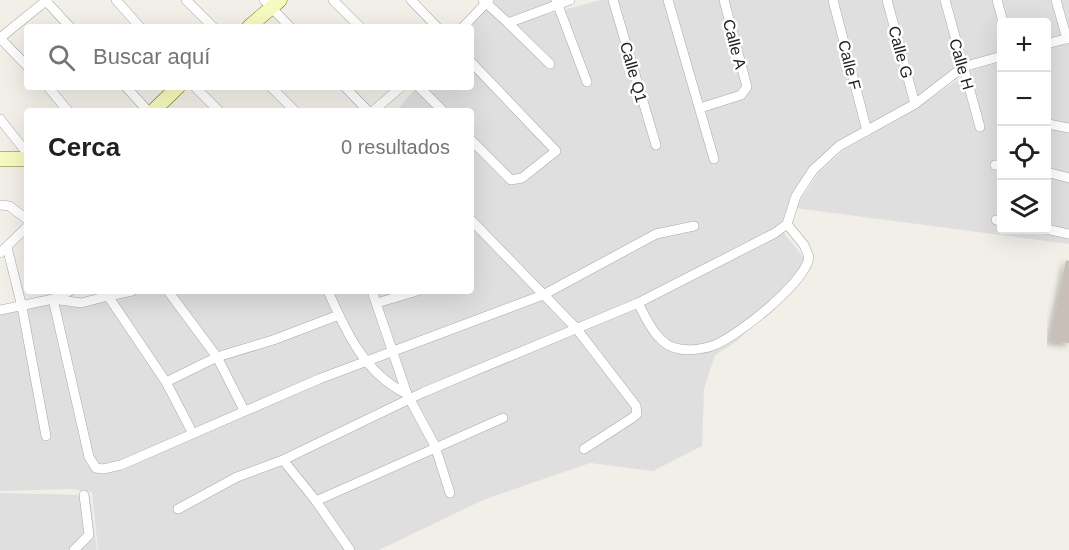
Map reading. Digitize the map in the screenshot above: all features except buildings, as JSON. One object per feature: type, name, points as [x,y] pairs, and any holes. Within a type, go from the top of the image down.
[{"type":"street","points":[[24,63],[0,38],[46,0],[67,24]]},
{"type":"street","points":[[116,0],[137,24]]},
{"type":"street","points":[[186,0],[210,24]]},
{"type":"street","points":[[333,0],[357,24]]},
{"type":"street","points":[[411,0],[434,24]]},
{"type":"street","points":[[508,23],[557,2],[570,0]]},
{"type":"street","name":"Calle Q1","points":[[613,0],[656,145]]},
{"type":"street","points":[[668,0],[714,159]]},
{"type":"street","name":"Calle A","points":[[699,108],[741,95],[747,87],[723,0]]},
{"type":"street","name":"Calle F","points":[[833,0],[867,131]]},
{"type":"street","name":"Calle G","points":[[887,0],[915,104]]},
{"type":"street","name":"Calle H","points":[[945,0],[980,127]]},
{"type":"street","points":[[997,0],[1002,18]]},
{"type":"street","points":[[1051,44],[1068,39],[1056,0]]},
{"type":"street","points":[[466,24],[486,1],[550,64]]},
{"type":"street","points":[[252,24],[272,2],[288,24]]},
{"type":"street","points":[[557,2],[587,82]]},
{"type":"street","points":[[178,509],[237,477],[283,460],[409,397],[638,303],[710,267],[787,224],[796,196],[813,170],[839,146],[915,104],[963,67],[997,57]]},
{"type":"street","points":[[474,66],[556,152],[522,178],[511,180],[474,143]]},
{"type":"street","points":[[50,90],[66,108]]},
{"type":"street","points":[[129,90],[145,108]]},
{"type":"street","points":[[156,108],[175,90]]},
{"type":"street","points":[[198,90],[216,108]]},
{"type":"street","points":[[274,90],[292,108]]},
{"type":"street","points":[[348,90],[365,108]]},
{"type":"street","points":[[376,108],[398,90]]},
{"type":"street","points":[[422,90],[440,108]]},
{"type":"street","points":[[0,120],[24,149]]},
{"type":"street","points":[[1051,125],[1069,128]]},
{"type":"street","points":[[0,159],[24,159]]},
{"type":"street","points":[[1051,173],[1069,177]]},
{"type":"street","points":[[0,205],[9,206],[24,217]]},
{"type":"street","points":[[474,222],[576,328],[637,410],[632,418],[584,449]]},
{"type":"street","points":[[638,303],[652,329],[670,346],[680,350],[713,346],[781,298],[797,281],[809,257],[804,245],[787,224]]},
{"type":"street","points":[[53,299],[92,464],[103,470],[121,465],[244,410],[543,295],[657,234],[694,226]]},
{"type":"street","points":[[24,229],[4,250],[22,307],[46,436]]},
{"type":"street","points":[[1051,230],[1069,234]]},
{"type":"street","points":[[0,310],[22,307],[64,294]]},
{"type":"street","points":[[53,299],[81,303],[118,294]]},
{"type":"street","points":[[170,294],[217,357],[244,410]]},
{"type":"street","points":[[329,294],[367,363],[389,386],[409,397]]},
{"type":"street","points":[[373,294],[409,397],[435,446],[450,493]]},
{"type":"street","points":[[377,303],[407,294]]},
{"type":"street","points":[[108,296],[166,382],[192,432]]},
{"type":"street","points":[[166,382],[217,357],[273,340],[339,315]]},
{"type":"street","points":[[316,501],[435,446],[503,418]]},
{"type":"street","points":[[283,460],[316,501],[350,550]]},
{"type":"street","points":[[74,550],[89,535],[84,495]]},
{"type":"shaded area","points":[[487,0],[565,0],[508,21]]},
{"type":"shaded area","points":[[601,0],[941,0],[959,65],[913,104],[840,144],[809,184],[796,207],[819,172],[845,149],[906,115],[972,70],[997,63],[997,234],[1051,234],[1051,48],[1069,42],[1069,244],[795,208],[783,232],[812,268],[737,341],[715,355],[704,389],[702,446],[653,471],[590,463],[483,500],[379,550],[98,550],[92,492],[71,489],[0,491],[0,314],[51,303],[71,307],[134,294],[474,294],[474,108],[399,108],[414,90],[474,90],[474,24],[472,24],[486,7],[506,25]]},
{"type":"shaded area","points":[[950,0],[1069,0],[1069,40],[1051,46],[1051,18],[997,18],[997,61],[969,69]]},
{"type":"shaded area","points":[[0,493],[90,495],[97,550],[0,550]]}]
